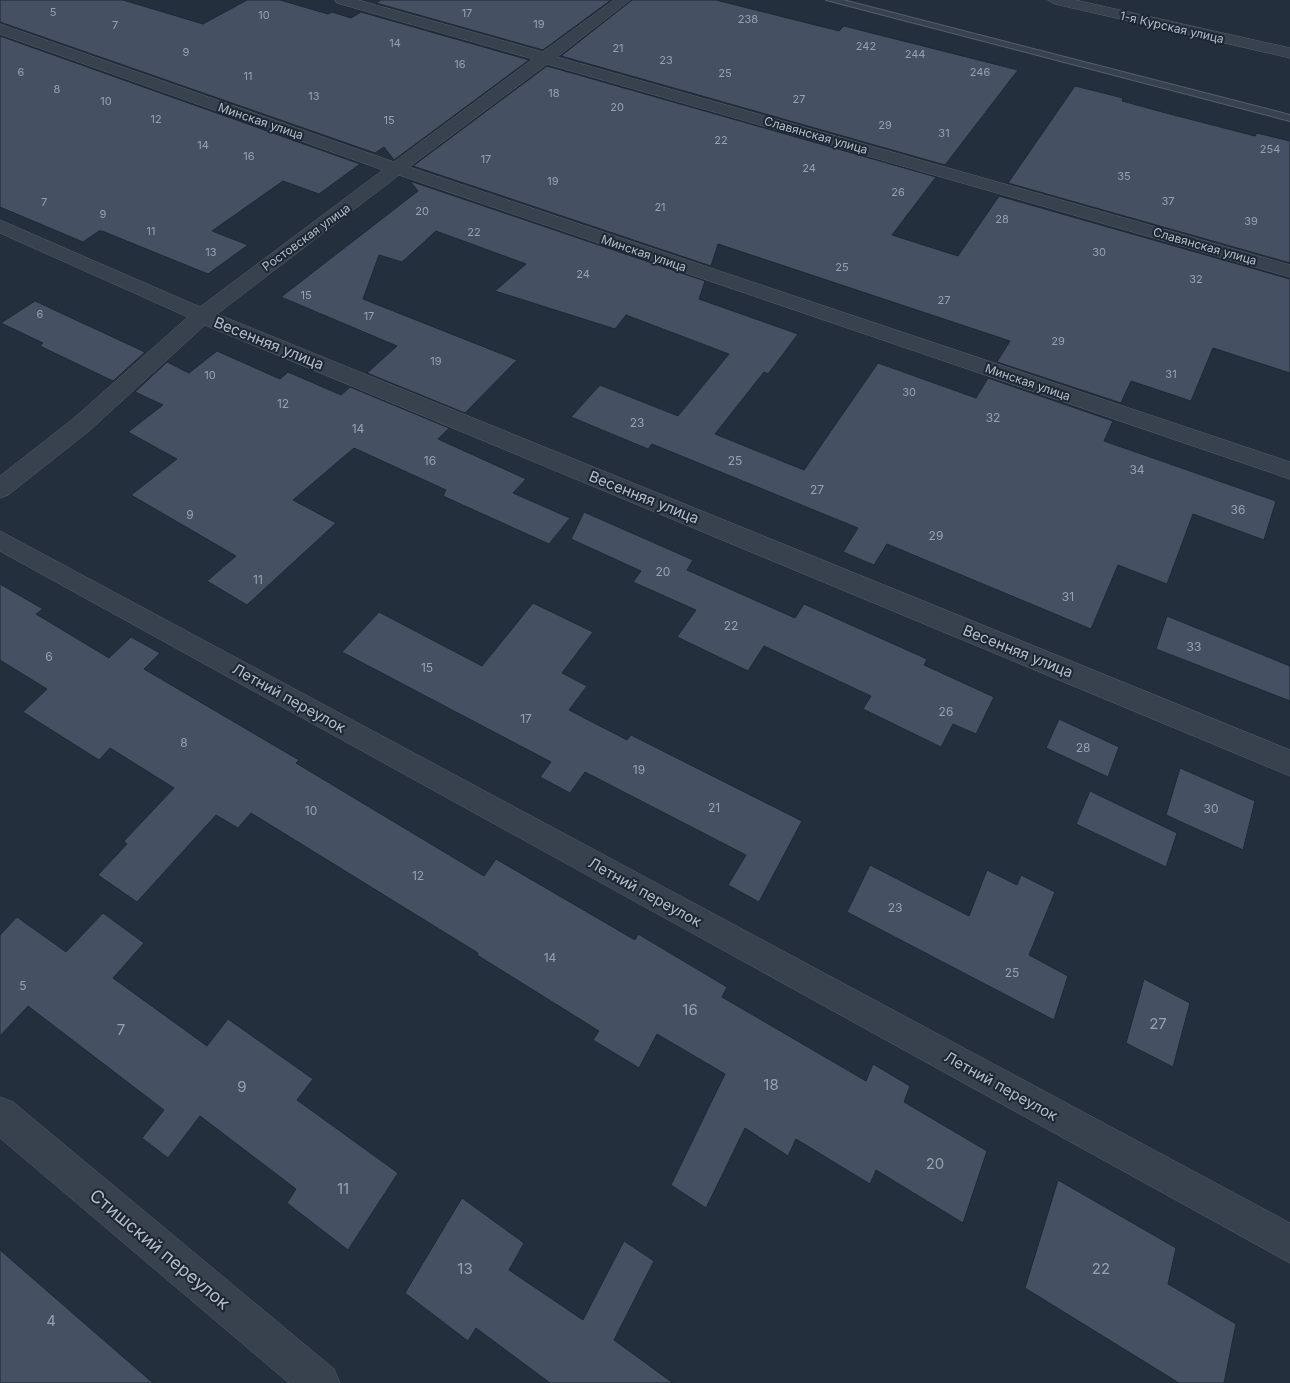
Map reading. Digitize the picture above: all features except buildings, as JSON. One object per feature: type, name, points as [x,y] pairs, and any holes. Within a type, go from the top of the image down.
[{"type":"street","name":"Славянская улица","points":[[342,0],[1290,271]]},
{"type":"street","name":"Ростовская улица","points":[[0,489],[81,425],[202,316],[623,0]]},
{"type":"street","name":"1-я Курская улица","points":[[1054,0],[1290,53]]},
{"type":"street","name":"Минская улица","points":[[0,29],[397,169],[1290,471]]},
{"type":"street","name":"Весенняя улица","points":[[0,226],[202,316],[1290,763]]},
{"type":"street","name":"Летний переулок","points":[[0,540],[1290,1244]]},
{"type":"street","name":"Стишский переулок","points":[[0,1115],[320,1383]]},
{"type":"lane","points":[[831,0],[1290,118]]}]
